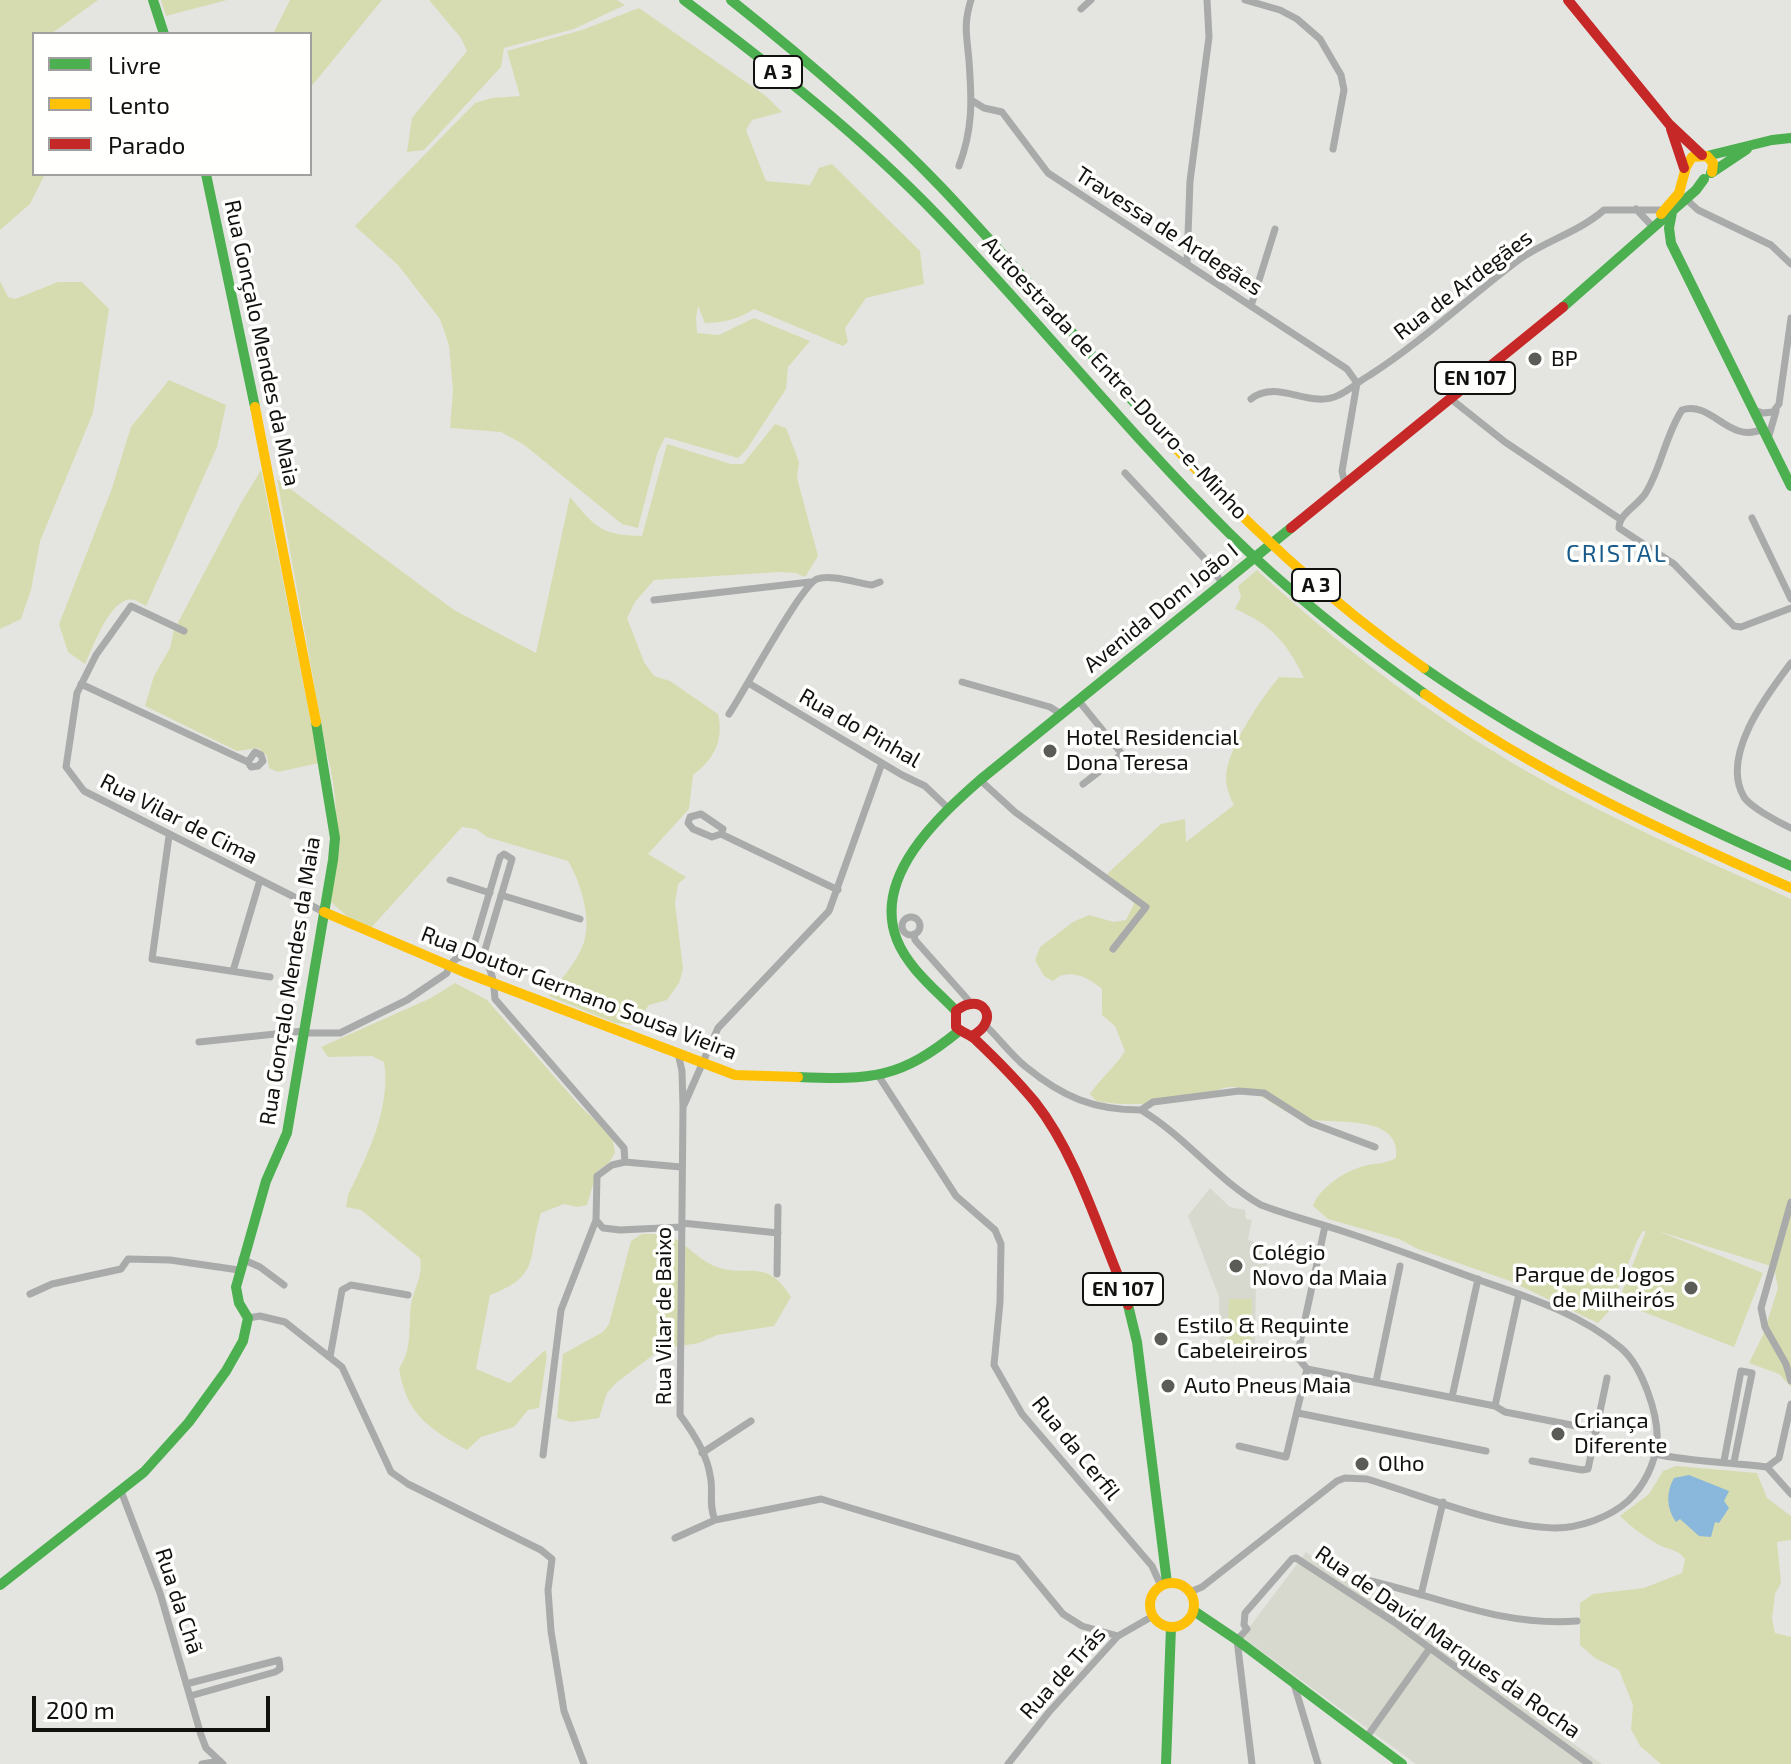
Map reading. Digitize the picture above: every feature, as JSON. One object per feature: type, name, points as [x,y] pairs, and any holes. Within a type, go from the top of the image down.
[{"type":"main road","points":[[153,0],[163,32]]},
{"type":"main road","name":"Autoestrada de Entre-Douro-e-Minho","points":[[684,0],[803,91],[900,179],[969,249],[1175,479],[1272,573],[1347,637],[1438,704],[1539,767],[1649,825],[1791,888]]},
{"type":"main road","name":"Autoestrada de Entre-Douro-e-Minho","points":[[731,0],[816,68],[898,143],[967,214],[1202,478],[1283,556],[1340,605],[1421,668],[1529,738],[1657,807],[1791,866]]},
{"type":"main road","points":[[1568,0],[1669,124],[1713,163],[1708,176],[1690,180],[1684,171],[1669,124]]},
{"type":"main road","name":"EN 107","points":[[1684,171],[1689,160],[1791,138]]},
{"type":"main road","name":"EN 107","points":[[1708,176],[1754,144]]},
{"type":"main road","name":"Avenida Dom João I","points":[[956,1011],[908,959],[896,938],[890,913],[892,896],[903,867],[948,808],[1598,279],[1668,211],[1679,193],[1684,171]]},
{"type":"main road","name":"Rua Gonçalo Mendes da Maia","points":[[206,176],[262,439],[335,838],[284,1145],[266,1181],[236,1287],[239,1303],[248,1318]]},
{"type":"main road","name":"Avenida Dom João I","points":[[1668,211],[1686,199],[1708,176]]},
{"type":"main road","points":[[1668,211],[1671,243]]},
{"type":"main road","points":[[1656,224],[1671,243],[1791,486]]},
{"type":"main road","name":"Rua Doutor Germano Sousa Vieira","points":[[324,912],[448,965],[735,1075],[849,1079],[878,1075],[928,1056],[959,1031]]},
{"type":"main road","points":[[959,1031],[954,1022],[956,1011],[970,1002],[985,1009],[986,1026],[972,1036]]},
{"type":"main road","name":"EN 107","points":[[959,1031],[972,1036],[991,1055],[1043,1113],[1060,1138],[1124,1290],[1135,1330],[1164,1585]]},
{"type":"main road","points":[[0,1585],[144,1472],[189,1422],[217,1384],[243,1341],[248,1318]]},
{"type":"main road","points":[[1164,1585],[1183,1585],[1190,1592],[1194,1611],[1183,1625],[1171,1627],[1161,1624],[1153,1616],[1150,1607],[1152,1597],[1164,1585]]},
{"type":"main road","points":[[1194,1611],[1402,1764]]},
{"type":"main road","points":[[1166,1764],[1171,1627]]},
{"type":"street","points":[[959,166],[969,140],[971,100],[964,26],[971,0]]},
{"type":"street","points":[[1081,9],[1091,0]]},
{"type":"street","points":[[1187,262],[1190,181],[1209,37],[1207,0]]},
{"type":"street","points":[[1245,0],[1270,6],[1297,19],[1320,39],[1341,75],[1344,90],[1333,149]]},
{"type":"street","name":"Travessa de Ardegães","points":[[971,100],[984,108],[1002,112],[1048,173],[1343,365],[1357,383]]},
{"type":"street","points":[[1686,199],[1698,210],[1771,245],[1791,264]]},
{"type":"street","points":[[1636,209],[1656,224]]},
{"type":"street","name":"Rua de Ardegães","points":[[1251,399],[1257,394],[1273,391],[1311,399],[1336,397],[1415,345],[1535,249],[1578,229],[1604,210],[1668,211]]},
{"type":"street","points":[[1251,306],[1275,229]]},
{"type":"street","points":[[1791,318],[1782,393],[1765,434],[1743,434],[1696,409],[1682,410],[1647,491],[1620,519],[1619,528],[1674,564],[1734,626],[1741,627],[1791,608]]},
{"type":"street","points":[[1345,484],[1342,471],[1357,383]]},
{"type":"street","points":[[1451,399],[1505,442],[1620,519]]},
{"type":"street","points":[[1753,410],[1763,413],[1775,411]]},
{"type":"street","points":[[1125,473],[1227,580]]},
{"type":"street","points":[[1752,518],[1791,599]]},
{"type":"street","points":[[654,600],[810,582],[821,577],[872,585],[880,582]]},
{"type":"street","points":[[729,714],[810,582]]},
{"type":"street","name":"Rua Vilar de Cima","points":[[184,631],[131,606],[96,655],[77,693],[66,767],[84,791],[324,912]]},
{"type":"street","points":[[1791,663],[1766,699],[1737,752],[1738,781],[1746,800],[1791,828]]},
{"type":"street","points":[[962,682],[1050,707],[1061,714]]},
{"type":"street","points":[[81,684],[248,762]]},
{"type":"street","name":"Rua do Pinhal","points":[[750,684],[925,786],[948,808]]},
{"type":"street","points":[[1078,700],[1122,754],[1083,784]]},
{"type":"street","name":"Rua Vilar de Baixo","points":[[683,1107],[718,1028],[829,911],[882,763]]},
{"type":"street","points":[[980,780],[1015,812],[1146,907],[1113,949]]},
{"type":"street","points":[[721,834],[723,829],[720,825],[701,814],[690,817],[688,823],[693,829],[712,837],[721,834],[838,890]]},
{"type":"street","points":[[169,836],[152,959],[270,977]]},
{"type":"street","points":[[471,955],[500,857],[504,854],[512,859],[482,960]]},
{"type":"street","points":[[233,971],[260,880]]},
{"type":"street","points":[[450,880],[490,893]]},
{"type":"street","points":[[501,895],[580,919]]},
{"type":"street","points":[[914,934],[915,940],[970,1002]]},
{"type":"street","points":[[199,1042],[304,1032],[340,1033],[407,1000],[447,973],[448,965],[454,960],[471,955],[482,960],[492,974],[495,999],[624,1148],[625,1162]]},
{"type":"street","points":[[986,1026],[1026,1067],[1078,1101],[1107,1109],[1141,1110],[1156,1119],[1247,1197],[1280,1212],[1519,1294],[1573,1317],[1624,1350],[1642,1379],[1653,1409],[1657,1440],[1655,1454],[1644,1481],[1612,1513],[1558,1528],[1533,1526],[1502,1520],[1367,1479],[1345,1478],[1337,1481],[1202,1587],[1190,1592]]},
{"type":"street","points":[[991,1055],[1003,1042]]},
{"type":"street","name":"Rua Vilar de Baixo","points":[[678,1053],[683,1107],[680,1415],[690,1428],[710,1475],[710,1509],[715,1520]]},
{"type":"street","name":"Rua da Cerfil","points":[[878,1075],[956,1196],[995,1230],[1001,1244],[994,1365],[1022,1414],[1152,1566],[1164,1585]]},
{"type":"street","points":[[1141,1110],[1153,1102],[1239,1091],[1264,1093],[1311,1123],[1375,1147]]},
{"type":"street","points":[[543,1455],[561,1310],[596,1220],[597,1176],[612,1165],[625,1162],[681,1167]]},
{"type":"street","points":[[1791,1202],[1761,1308],[1765,1327],[1786,1364],[1791,1381]]},
{"type":"street","points":[[777,1274],[778,1207]]},
{"type":"street","points":[[596,1220],[603,1228],[620,1230],[682,1225],[778,1233]]},
{"type":"street","points":[[1325,1226],[1298,1352],[1307,1369],[1495,1406],[1505,1412],[1597,1430]]},
{"type":"street","points":[[30,1294],[52,1284],[121,1269],[128,1259],[260,1267],[284,1285]]},
{"type":"street","points":[[1376,1382],[1400,1266]]},
{"type":"street","points":[[1452,1397],[1478,1279]]},
{"type":"street","points":[[330,1357],[342,1290],[351,1285],[408,1295]]},
{"type":"street","points":[[1495,1406],[1519,1294]]},
{"type":"street","points":[[248,1318],[260,1316],[285,1322],[342,1367],[391,1472],[408,1484],[541,1550],[552,1559],[547,1604],[551,1631],[564,1711],[584,1764]]},
{"type":"street","points":[[1239,1446],[1286,1457],[1307,1369]]},
{"type":"street","points":[[1724,1461],[1741,1371],[1752,1373],[1734,1462]]},
{"type":"street","points":[[1532,1461],[1588,1469],[1607,1378]]},
{"type":"street","points":[[1767,1467],[1779,1458],[1791,1404]]},
{"type":"street","points":[[1298,1413],[1486,1451]]},
{"type":"street","points":[[702,1453],[751,1421]]},
{"type":"street","points":[[1655,1454],[1685,1461],[1724,1461],[1767,1467],[1791,1494]]},
{"type":"street","name":"Rua da Chã","points":[[121,1491],[160,1593],[206,1748],[222,1763]]},
{"type":"street","points":[[675,1538],[715,1520],[821,1499],[1017,1558],[1063,1614],[1082,1626],[1118,1636]]},
{"type":"street","points":[[1421,1595],[1443,1502]]},
{"type":"street","name":"Rua de David Marques da Rocha","points":[[1237,1640],[1247,1629],[1244,1625],[1245,1613],[1296,1558],[1430,1648],[1589,1764]]},
{"type":"street","points":[[1362,1579],[1501,1618],[1531,1622],[1577,1621]]},
{"type":"street","name":"Rua de Trás","points":[[1008,1764],[1049,1712],[1118,1636],[1153,1616]]},
{"type":"street","points":[[1237,1640],[1252,1764]]},
{"type":"street","points":[[1366,1738],[1430,1648]]},
{"type":"street","points":[[186,1684],[279,1660],[280,1669],[275,1672],[190,1696]]},
{"type":"street","points":[[1294,1684],[1318,1764]]},
{"type":"street","points":[[202,1764],[222,1763]]},
{"type":"shaded area","name":"Colégio Novo da Maia","points":[[1210,1188],[1230,1207],[1245,1210],[1246,1219],[1252,1220],[1248,1240],[1258,1243],[1257,1248],[1262,1249],[1260,1259],[1268,1261],[1264,1272],[1256,1276],[1255,1346],[1220,1352],[1219,1297],[1188,1216]]},
{"type":"shaded area","points":[[1306,1552],[1602,1764],[1416,1764],[1242,1637]]},
{"type":"green space","points":[[0,0],[98,0],[54,32],[32,32],[32,176],[44,176],[30,204],[0,230]]},
{"type":"green space","points":[[161,0],[227,0],[166,16]]},
{"type":"green space","points":[[290,0],[382,0],[312,86],[312,32],[274,32]]},
{"type":"green space","points":[[429,0],[617,0],[625,5],[574,29],[504,48],[501,67],[424,150],[407,152],[412,118],[467,51],[461,38]]},
{"type":"green space","points":[[639,8],[766,96],[782,112],[752,120],[746,130],[766,181],[810,185],[819,168],[832,164],[920,251],[924,284],[866,298],[845,328],[848,342],[843,346],[754,309],[731,320],[705,323],[698,306],[697,333],[719,335],[754,318],[810,341],[788,367],[786,389],[738,458],[665,437],[657,454],[638,528],[622,524],[523,444],[501,432],[450,428],[453,391],[449,345],[440,319],[398,265],[355,226],[475,103],[520,96],[507,51],[582,30]]},
{"type":"green space","points":[[0,281],[8,297],[15,299],[58,282],[82,282],[109,309],[93,413],[40,541],[31,590],[21,619],[0,629]]},
{"type":"green space","points":[[169,380],[226,405],[217,447],[146,606],[134,600],[118,605],[110,613],[85,664],[68,652],[59,624],[111,491],[131,427]]},
{"type":"green space","points":[[775,424],[786,428],[799,462],[797,478],[818,556],[805,577],[779,572],[654,580],[635,602],[627,618],[644,662],[654,676],[670,681],[718,714],[720,724],[716,749],[707,763],[693,775],[689,809],[648,854],[686,877],[678,884],[675,903],[683,969],[679,983],[667,1000],[649,1005],[634,1025],[615,1023],[549,996],[584,942],[586,911],[577,879],[568,861],[487,837],[476,829],[462,827],[370,929],[350,919],[331,902],[336,844],[334,789],[277,479],[454,610],[536,653],[570,497],[600,528],[617,534],[642,536],[667,444],[731,464],[743,464]]},
{"type":"green space","points":[[261,470],[319,763],[278,772],[269,768],[267,756],[258,748],[237,751],[145,706],[154,676],[170,648],[174,630]]},
{"type":"green space","points":[[1257,570],[1368,664],[1488,748],[1599,810],[1791,899],[1791,1387],[1779,1374],[1749,1363],[1763,1335],[1778,1288],[1774,1267],[1658,1231],[1763,1273],[1734,1347],[1618,1302],[1646,1231],[1643,1231],[1610,1310],[1598,1323],[1510,1281],[1418,1249],[1399,1239],[1328,1219],[1313,1206],[1321,1193],[1341,1176],[1357,1168],[1396,1158],[1395,1143],[1387,1133],[1376,1127],[1301,1118],[1239,1087],[1137,1104],[1096,1101],[1090,1094],[1125,1051],[1115,1026],[1102,1015],[1102,989],[1078,975],[1065,975],[1053,981],[1044,976],[1035,960],[1040,947],[1073,922],[1089,915],[1114,922],[1126,920],[1134,904],[1130,895],[1107,874],[1161,824],[1185,819],[1186,842],[1234,805],[1226,776],[1233,751],[1246,724],[1279,677],[1304,678],[1277,636],[1259,621],[1235,609],[1241,597],[1238,586]]},
{"type":"green space","points":[[455,983],[487,1000],[581,1107],[612,1136],[615,1153],[608,1164],[597,1171],[587,1205],[577,1207],[564,1204],[541,1213],[530,1263],[525,1272],[507,1288],[490,1295],[476,1369],[510,1383],[545,1350],[547,1355],[539,1408],[528,1410],[514,1427],[481,1437],[467,1450],[421,1418],[402,1384],[399,1368],[407,1352],[420,1258],[361,1210],[346,1207],[381,1113],[384,1062],[372,1056],[328,1057],[321,1047],[431,998]]},
{"type":"green space","points":[[642,1234],[673,1237],[714,1266],[764,1273],[782,1284],[791,1297],[774,1326],[717,1335],[699,1343],[661,1349],[607,1393],[599,1418],[571,1422],[557,1418],[563,1354],[603,1332],[609,1324],[631,1241]]},
{"type":"green space","points":[[1229,1299],[1252,1299],[1251,1346],[1227,1346]]},
{"type":"green space","points":[[1676,1466],[1757,1473],[1767,1498],[1791,1516],[1791,1540],[1777,1542],[1781,1583],[1775,1594],[1772,1619],[1775,1633],[1791,1637],[1791,1764],[1661,1764],[1640,1746],[1631,1729],[1633,1705],[1619,1670],[1595,1658],[1580,1645],[1580,1603],[1593,1594],[1644,1588],[1682,1573],[1685,1559],[1682,1556],[1652,1541],[1620,1516],[1649,1494],[1663,1471]]},
{"type":"water","points":[[1689,1475],[1729,1491],[1724,1501],[1729,1508],[1719,1523],[1715,1522],[1711,1537],[1699,1536],[1680,1519],[1676,1522],[1670,1511],[1668,1494],[1674,1478]]},
{"type":"traffic: fast","points":[[153,0],[163,32]]},
{"type":"traffic: fast","points":[[684,0],[783,77],[909,186],[1229,533],[1324,617],[1425,694]]},
{"type":"traffic: fast","points":[[731,0],[839,90],[941,187],[1149,419]]},
{"type":"traffic: fast","points":[[1707,156],[1791,138]]},
{"type":"traffic: fast","points":[[1711,173],[1747,149]]},
{"type":"traffic: fast","points":[[206,176],[255,407]]},
{"type":"traffic: fast","points":[[1563,307],[1696,190],[1704,179]]},
{"type":"traffic: fast","points":[[1672,212],[1669,228],[1671,243],[1791,486]]},
{"type":"traffic: fast","points":[[956,1011],[915,969],[897,940],[892,917],[894,894],[901,871],[913,850],[946,812],[980,780],[1291,528]]},
{"type":"traffic: fast","points":[[1424,668],[1512,725],[1603,776],[1791,866]]},
{"type":"traffic: fast","points":[[0,1585],[144,1472],[189,1422],[226,1371],[243,1341],[248,1318],[239,1303],[236,1287],[266,1181],[287,1133],[333,860],[335,838],[316,722]]},
{"type":"traffic: fast","points":[[798,1077],[846,1078],[884,1073],[919,1059],[959,1031]]},
{"type":"traffic: fast","points":[[1128,1305],[1137,1342],[1167,1583]]},
{"type":"traffic: fast","points":[[1194,1611],[1402,1764]]},
{"type":"traffic: fast","points":[[1166,1764],[1171,1627]]},
{"type":"traffic: slow","points":[[1661,214],[1679,193],[1692,157],[1707,156],[1713,163],[1712,172]]},
{"type":"traffic: slow","points":[[255,407],[316,722]]},
{"type":"traffic: slow","points":[[1149,419],[1279,551],[1350,612],[1424,668]]},
{"type":"traffic: slow","points":[[1425,694],[1558,776],[1650,823],[1791,888]]},
{"type":"traffic: slow","points":[[324,912],[464,972],[735,1075],[798,1077]]},
{"type":"traffic: slow","points":[[1172,1583],[1188,1589],[1194,1605],[1188,1621],[1172,1627],[1156,1621],[1150,1605],[1156,1589],[1172,1583]]},
{"type":"traffic: jam","points":[[1568,0],[1669,124],[1702,155]]},
{"type":"traffic: jam","points":[[1671,129],[1684,168]]},
{"type":"traffic: jam","points":[[1291,528],[1563,307]]},
{"type":"traffic: jam","points":[[972,1036],[981,1029],[987,1016],[980,1005],[974,1004],[956,1011],[956,1027],[974,1038],[999,1062],[1050,1123],[1085,1193],[1128,1305]]},
{"type":"place","name":"BP","points":[[1535,359]]},
{"type":"place","name":"Hotel Residencial Dona Teresa","points":[[1050,751]]},
{"type":"place","name":"Colégio Novo da Maia","points":[[1236,1266]]},
{"type":"place","name":"Parque de Jogos de Milheirós","points":[[1691,1288]]},
{"type":"place","name":"Estilo & Requinte Cabeleireiros","points":[[1161,1339]]},
{"type":"place","name":"Auto Pneus Maia","points":[[1168,1386]]},
{"type":"place","name":"Criança Diferente","points":[[1558,1434]]},
{"type":"place","name":"Olho","points":[[1362,1464]]},
{"type":"district","name":"CRISTAL","points":[[1617,554]]}]
